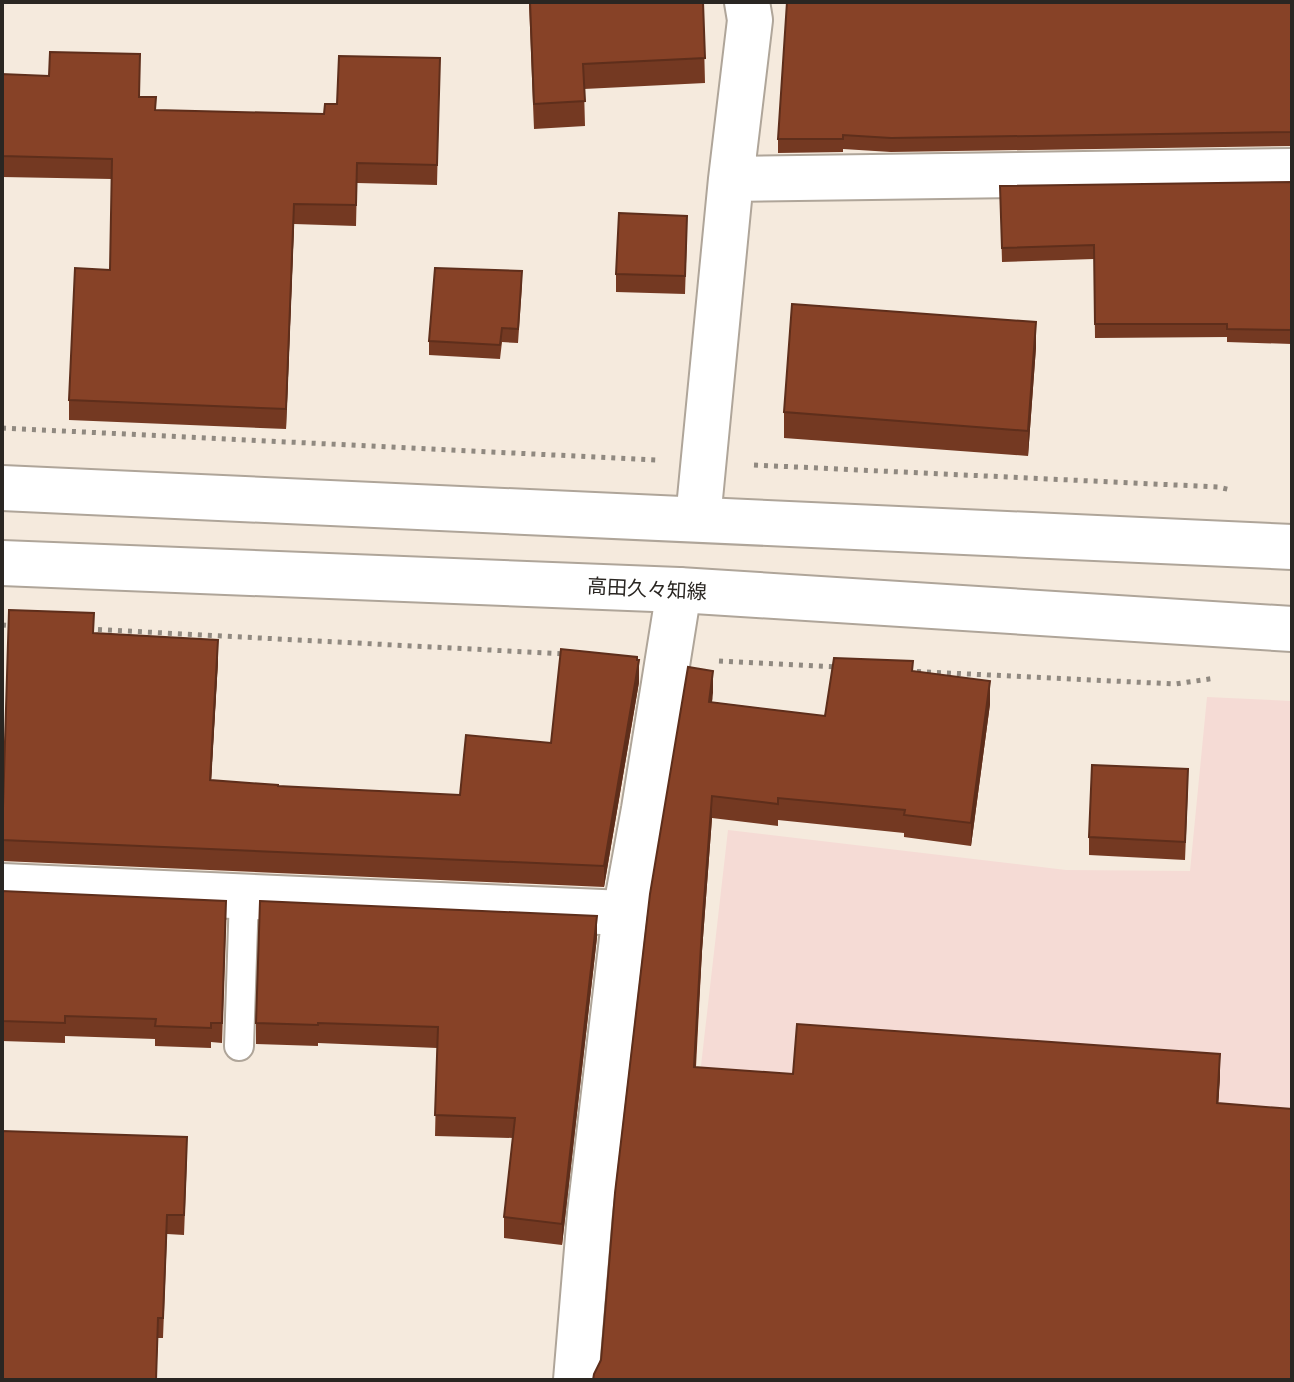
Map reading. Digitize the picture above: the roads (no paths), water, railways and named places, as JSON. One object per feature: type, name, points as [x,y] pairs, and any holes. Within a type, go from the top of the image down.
[{"type":"main road","points":[[698,519],[731,179],[750,20],[747,2]]},
{"type":"main road","points":[[731,179],[1292,171]]},
{"type":"main road","points":[[2,488],[1292,547]]},
{"type":"main road","name":"高田久々知線","points":[[2,563],[679,590],[1292,629]]},
{"type":"main road","points":[[576,1380],[590,1213],[625,913],[679,590]]},
{"type":"main road","points":[[2,886],[625,913]]},
{"type":"lane","points":[[239,1046],[244,896]]}]
